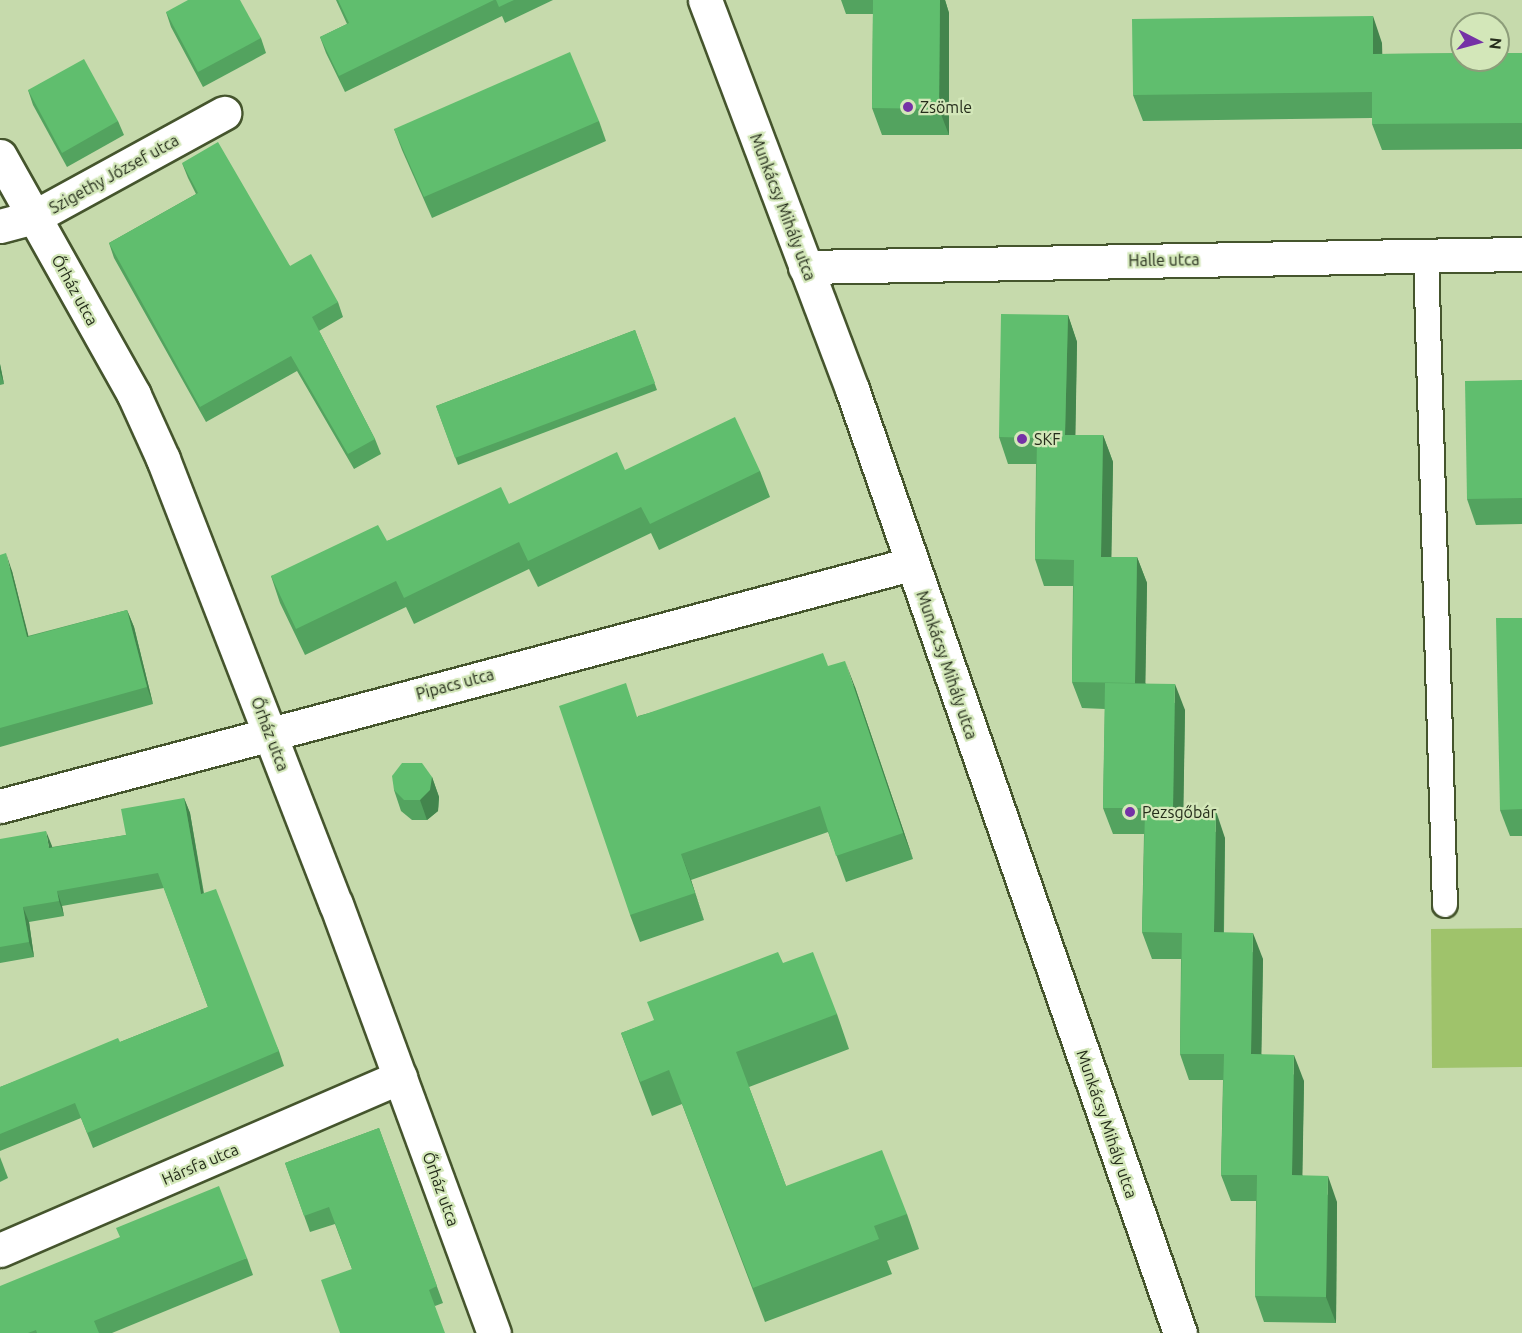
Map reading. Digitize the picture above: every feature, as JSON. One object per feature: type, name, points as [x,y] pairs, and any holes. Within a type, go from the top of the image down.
[{"type":"street","name":"Munkácsy Mihály utca","points":[[705,0],[806,267],[1180,1333]]},
{"type":"street","name":"Szigethy József utca","points":[[0,226],[34,217],[224,113]]},
{"type":"street","name":"Őrház utca","points":[[0,156],[134,395],[269,733],[400,1077],[494,1333]]},
{"type":"street","name":"Halle utca","points":[[806,267],[1522,254]]},
{"type":"street","name":"Pipacs utca","points":[[0,806],[911,564]]},
{"type":"street","name":"Hársfa utca","points":[[0,1250],[400,1077]]},
{"type":"lane","points":[[1426,255],[1445,905]]},
{"type":"green space","points":[[1522,928],[1522,1067],[1432,1068],[1431,929]]},
{"type":"building","points":[[188,0],[240,0],[261,38],[198,72],[166,12]]},
{"type":"building","points":[[338,0],[494,0],[339,76],[320,37],[349,23]]},
{"type":"building","points":[[496,0],[514,0],[499,7]]},
{"type":"building","points":[[873,0],[940,0],[939,109],[872,108]]},
{"type":"building","points":[[1373,16],[1373,54],[1450,53],[1450,72],[1510,72],[1510,53],[1522,53],[1522,123],[1372,124],[1372,92],[1133,95],[1132,19]]},
{"type":"building","points":[[570,52],[599,121],[424,197],[394,129]]},
{"type":"building","points":[[84,59],[118,121],[62,153],[28,90]]},
{"type":"building","points":[[218,142],[290,266],[311,254],[338,302],[312,317],[375,439],[348,454],[291,356],[200,407],[109,243],[198,193],[182,163]]},
{"type":"building","points":[[1001,314],[1068,315],[1065,435],[1103,435],[1101,557],[1137,557],[1135,683],[1072,682],[1074,560],[1035,559],[1037,438],[999,437]]},
{"type":"building","points":[[635,330],[655,383],[455,458],[436,406]]},
{"type":"building","points":[[1522,380],[1522,498],[1467,499],[1465,381]]},
{"type":"building","points":[[735,417],[760,471],[650,524],[641,507],[528,561],[519,542],[404,598],[396,581],[296,629],[271,576],[378,525],[387,541],[501,487],[509,504],[617,452],[625,470]]},
{"type":"building","points":[[6,553],[27,637],[127,610],[147,687],[0,728],[0,555]]},
{"type":"building","points":[[1496,618],[1522,618],[1522,809],[1500,810]]},
{"type":"building","points":[[823,653],[828,666],[845,661],[903,833],[836,856],[820,806],[681,854],[695,893],[630,915],[559,706],[626,683],[637,717]]},
{"type":"building","points":[[1105,683],[1175,684],[1173,808],[1103,808]]},
{"type":"building","points":[[402,763],[422,763],[432,777],[430,790],[420,800],[404,800],[394,790],[392,776]]},
{"type":"building","points":[[184,798],[201,894],[216,889],[279,1051],[87,1133],[75,1103],[0,1134],[0,1087],[118,1038],[120,1042],[208,1007],[158,873],[57,891],[59,901],[23,907],[29,942],[0,947],[0,839],[46,831],[49,848],[126,835],[121,809]]},
{"type":"building","points":[[1145,811],[1216,811],[1214,932],[1253,933],[1251,1054],[1294,1055],[1292,1175],[1328,1176],[1326,1297],[1255,1296],[1257,1175],[1221,1175],[1224,1054],[1180,1054],[1182,933],[1142,932]]},
{"type":"building","points":[[778,952],[783,963],[813,952],[837,1014],[736,1052],[786,1186],[882,1150],[907,1214],[874,1226],[879,1239],[753,1288],[669,1070],[640,1082],[621,1033],[654,1020],[647,1002]]},
{"type":"building","points":[[379,1128],[437,1286],[429,1290],[445,1333],[340,1333],[321,1280],[352,1269],[329,1207],[304,1216],[285,1163]]},
{"type":"building","points":[[219,1186],[247,1258],[94,1321],[99,1333],[37,1333],[36,1330],[28,1333],[0,1333],[0,1286],[120,1237],[116,1228]]},
{"type":"place","name":"Zsömle","points":[[908,107]]},
{"type":"place","name":"SKF","points":[[1022,439]]},
{"type":"place","name":"Pezsgőbár","points":[[1130,812]]}]
